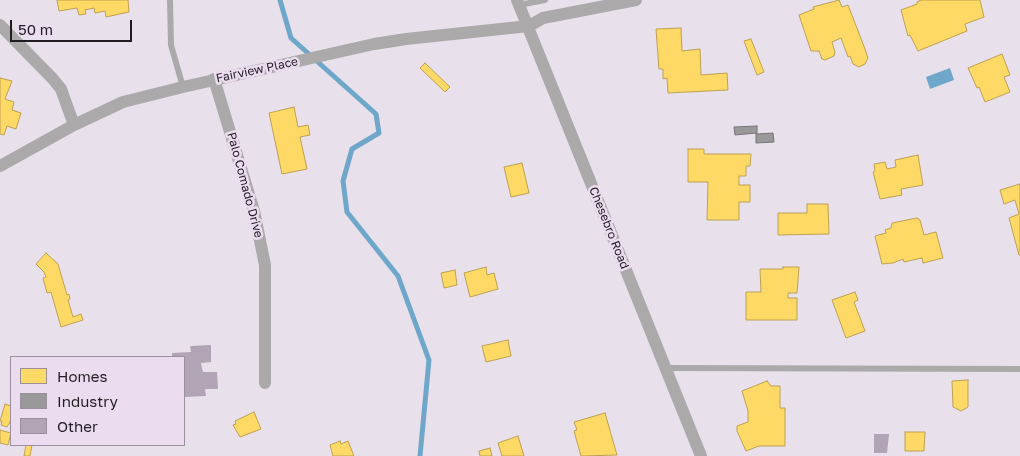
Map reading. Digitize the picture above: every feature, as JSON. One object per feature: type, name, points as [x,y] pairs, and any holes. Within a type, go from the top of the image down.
[{"type":"street","name":"Fairview Place","points":[[0,166],[74,124],[123,102],[214,79],[406,39],[529,26],[542,18],[636,0]]},
{"type":"street","name":"Chesebro Road","points":[[518,2],[701,456]]},
{"type":"street","points":[[0,25],[54,78],[61,89],[74,124]]},
{"type":"street","name":"Palo Comado Drive","points":[[214,79],[254,211],[265,265],[265,383]]},
{"type":"lane","points":[[170,0],[171,45],[183,87]]},
{"type":"lane","points":[[518,2],[545,0]]},
{"type":"lane","points":[[665,368],[1020,369]]},
{"type":"water","points":[[950,68],[954,80],[930,89],[926,77]]},
{"type":"building: Homes","points":[[57,0],[128,0],[129,12],[106,17],[105,11],[95,13],[94,8],[85,10],[86,14],[79,15],[77,8],[59,11]]},
{"type":"building: Homes","points":[[839,0],[842,7],[848,5],[868,58],[865,64],[859,67],[853,64],[850,56],[848,57],[841,38],[832,42],[835,52],[834,56],[825,60],[822,59],[819,51],[811,51],[799,15],[814,9],[813,7]]},
{"type":"building: Homes","points":[[921,0],[980,0],[984,17],[965,24],[967,31],[918,51],[910,35],[908,36],[901,10],[917,4]]},
{"type":"building: Homes","points":[[681,28],[682,51],[700,49],[701,75],[727,73],[728,90],[668,93],[667,78],[663,79],[663,69],[659,69],[656,29]]},
{"type":"building: Homes","points":[[751,39],[764,72],[757,75],[744,41]]},
{"type":"building: Homes","points":[[1002,54],[1010,75],[1004,77],[1010,92],[985,102],[968,68]]},
{"type":"building: Homes","points":[[425,63],[450,87],[445,92],[420,68]]},
{"type":"building: Homes","points":[[0,78],[12,81],[5,99],[14,102],[12,110],[21,113],[16,129],[7,126],[4,135],[0,134]]},
{"type":"building: Homes","points":[[294,107],[298,127],[308,125],[310,135],[300,137],[307,169],[282,174],[269,113]]},
{"type":"building: Homes","points":[[688,149],[704,149],[704,154],[751,154],[750,166],[746,166],[746,176],[739,176],[739,185],[750,185],[750,202],[739,202],[739,220],[707,220],[708,182],[688,182]]},
{"type":"building: Homes","points":[[918,155],[923,185],[901,189],[902,195],[880,199],[873,172],[875,171],[874,164],[885,162],[887,169],[896,167],[895,160]]},
{"type":"building: Homes","points":[[522,163],[529,193],[511,197],[504,167]]},
{"type":"building: Homes","points":[[1020,184],[1019,255],[1009,218],[1019,214],[1015,200],[1004,204],[1000,190]]},
{"type":"building: Homes","points":[[807,204],[828,204],[829,234],[778,235],[778,213],[807,213]]},
{"type":"building: Homes","points":[[917,218],[920,220],[924,235],[936,232],[943,258],[923,263],[922,258],[904,262],[903,259],[893,263],[882,264],[875,236],[886,233],[885,230],[891,228],[892,223]]},
{"type":"building: Homes","points":[[46,253],[58,264],[67,295],[69,294],[70,299],[68,300],[73,317],[81,314],[83,320],[61,327],[51,292],[47,293],[43,278],[46,277],[36,264]]},
{"type":"building: Homes","points":[[486,267],[487,275],[494,273],[498,289],[470,297],[464,273]]},
{"type":"building: Homes","points":[[783,267],[799,267],[797,293],[788,293],[788,298],[797,298],[797,320],[746,320],[746,292],[761,292],[760,269],[783,269]]},
{"type":"building: Homes","points":[[455,270],[457,285],[444,288],[441,273]]},
{"type":"building: Homes","points":[[855,292],[858,300],[854,302],[865,331],[846,338],[832,300]]},
{"type":"building: Homes","points":[[508,340],[511,356],[486,362],[482,346]]},
{"type":"building: Homes","points":[[968,380],[968,407],[961,411],[953,407],[952,381]]},
{"type":"building: Homes","points":[[767,381],[771,386],[780,386],[780,408],[785,408],[785,446],[759,446],[746,451],[737,431],[737,426],[748,422],[748,411],[742,391]]},
{"type":"building: Homes","points":[[5,404],[10,406],[10,422],[7,427],[1,425],[2,421],[0,421]]},
{"type":"building: Homes","points":[[254,412],[261,429],[240,437],[233,425],[236,424],[235,421]]},
{"type":"building: Homes","points":[[605,413],[617,455],[581,456],[574,431],[577,430],[574,422]]},
{"type":"building: Homes","points":[[0,430],[10,433],[8,445],[0,443]]},
{"type":"building: Homes","points":[[905,432],[925,432],[924,451],[905,451]]},
{"type":"building: Homes","points":[[518,436],[524,456],[502,456],[498,443]]},
{"type":"building: Homes","points":[[340,441],[341,444],[348,441],[354,456],[333,456],[330,445]]},
{"type":"building: Homes","points":[[26,446],[32,446],[30,456],[24,456]]},
{"type":"building: Homes","points":[[490,448],[492,456],[480,456],[479,451]]},
{"type":"building: Industry","points":[[757,126],[757,134],[773,133],[774,142],[756,143],[756,133],[735,135],[734,127]]},
{"type":"building: Other","points":[[211,345],[211,362],[201,363],[203,372],[217,372],[218,389],[205,389],[206,396],[185,397],[185,356],[172,356],[172,353],[191,352],[190,346]]},
{"type":"building: Other","points":[[874,434],[889,434],[887,453],[874,453]]},
{"type":"waterway","points":[[280,0],[291,38],[376,114],[379,133],[352,149],[343,181],[347,212],[398,276],[429,360],[420,456]]}]
